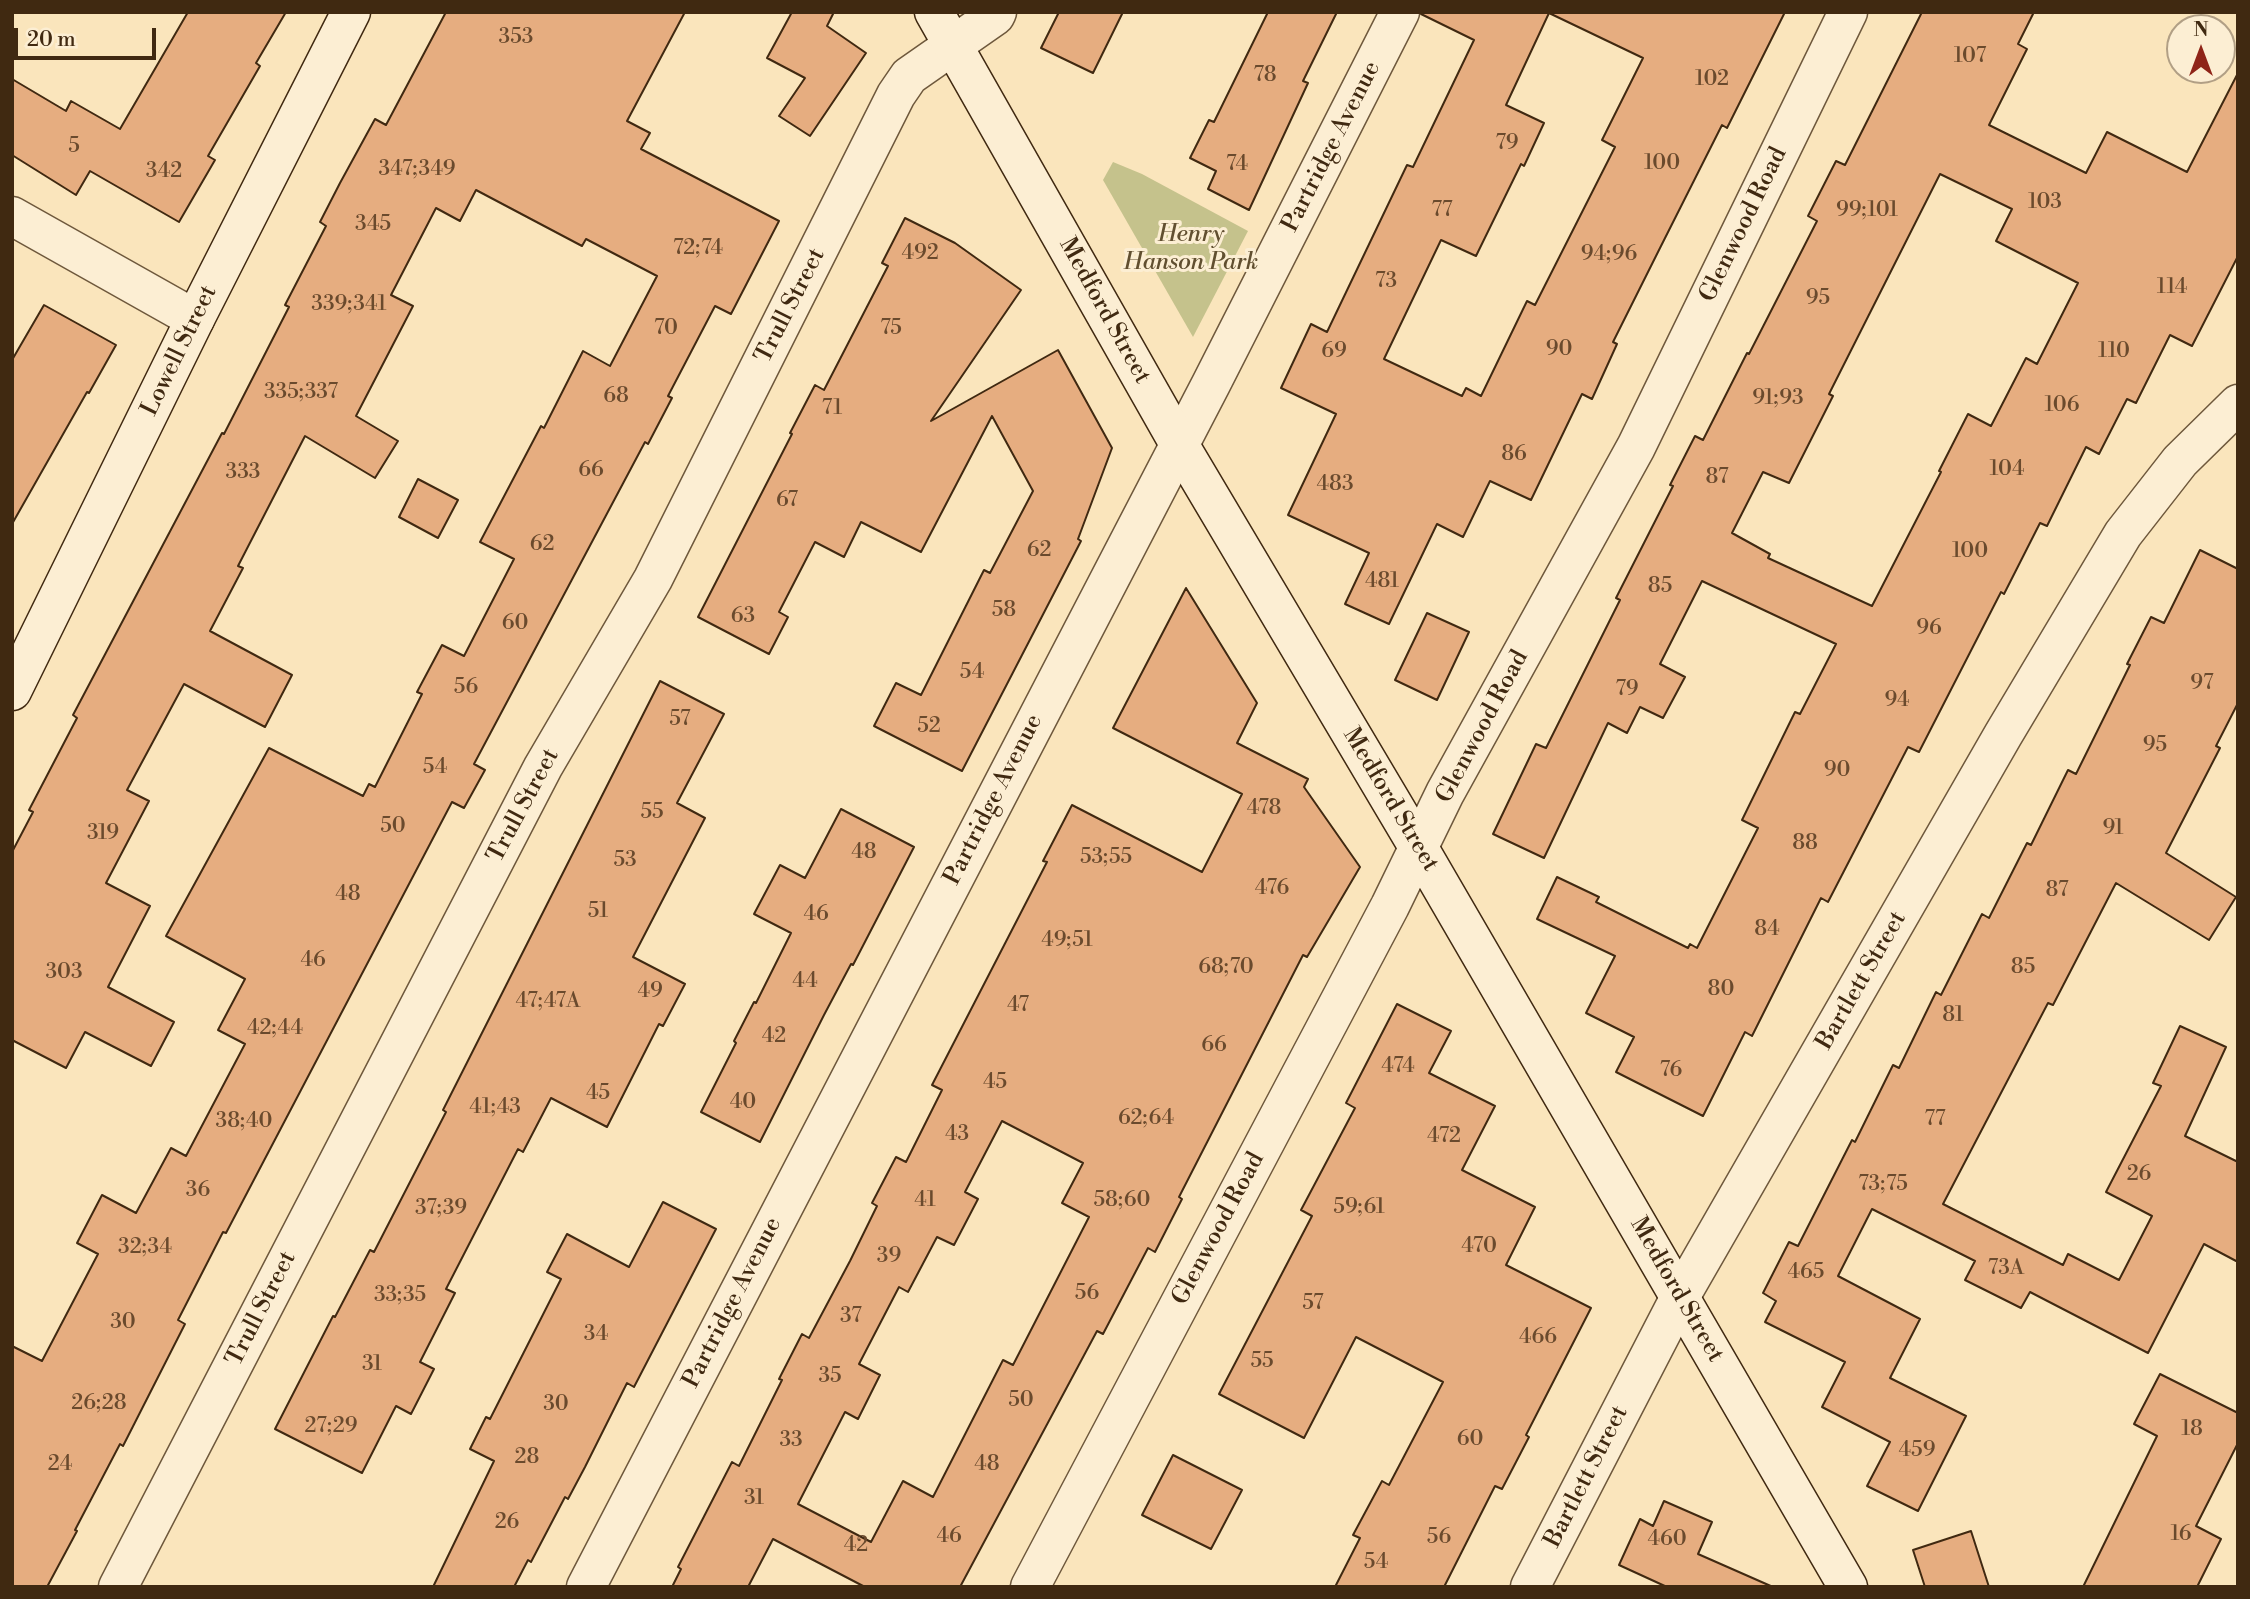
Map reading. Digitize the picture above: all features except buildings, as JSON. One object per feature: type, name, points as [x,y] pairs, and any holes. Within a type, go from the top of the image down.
[{"type":"street","name":"Lowell Street","points":[[12,691],[195,319],[351,12]]},
{"type":"street","name":"Medford Street","points":[[934,12],[1179,444],[1420,850],[1848,1587]]},
{"type":"street","name":"Trull Street","points":[[118,1587],[543,767],[653,579],[896,95],[909,76],[954,46],[997,12]]},
{"type":"street","name":"Partridge Avenue","points":[[586,1587],[1401,12]]},
{"type":"street","name":"Glenwood Road","points":[[1031,1587],[1420,850],[1445,793],[1636,447],[1848,12]]},
{"type":"street","points":[[12,216],[195,319]]},
{"type":"street","name":"Bartlett Street","points":[[1530,1587],[1680,1297],[2003,735],[2123,534],[2180,461],[2238,404]]},
{"type":"green space","name":"Henry Hanson Park","points":[[1113,162],[1142,174],[1248,231],[1193,337],[1103,180]]}]
